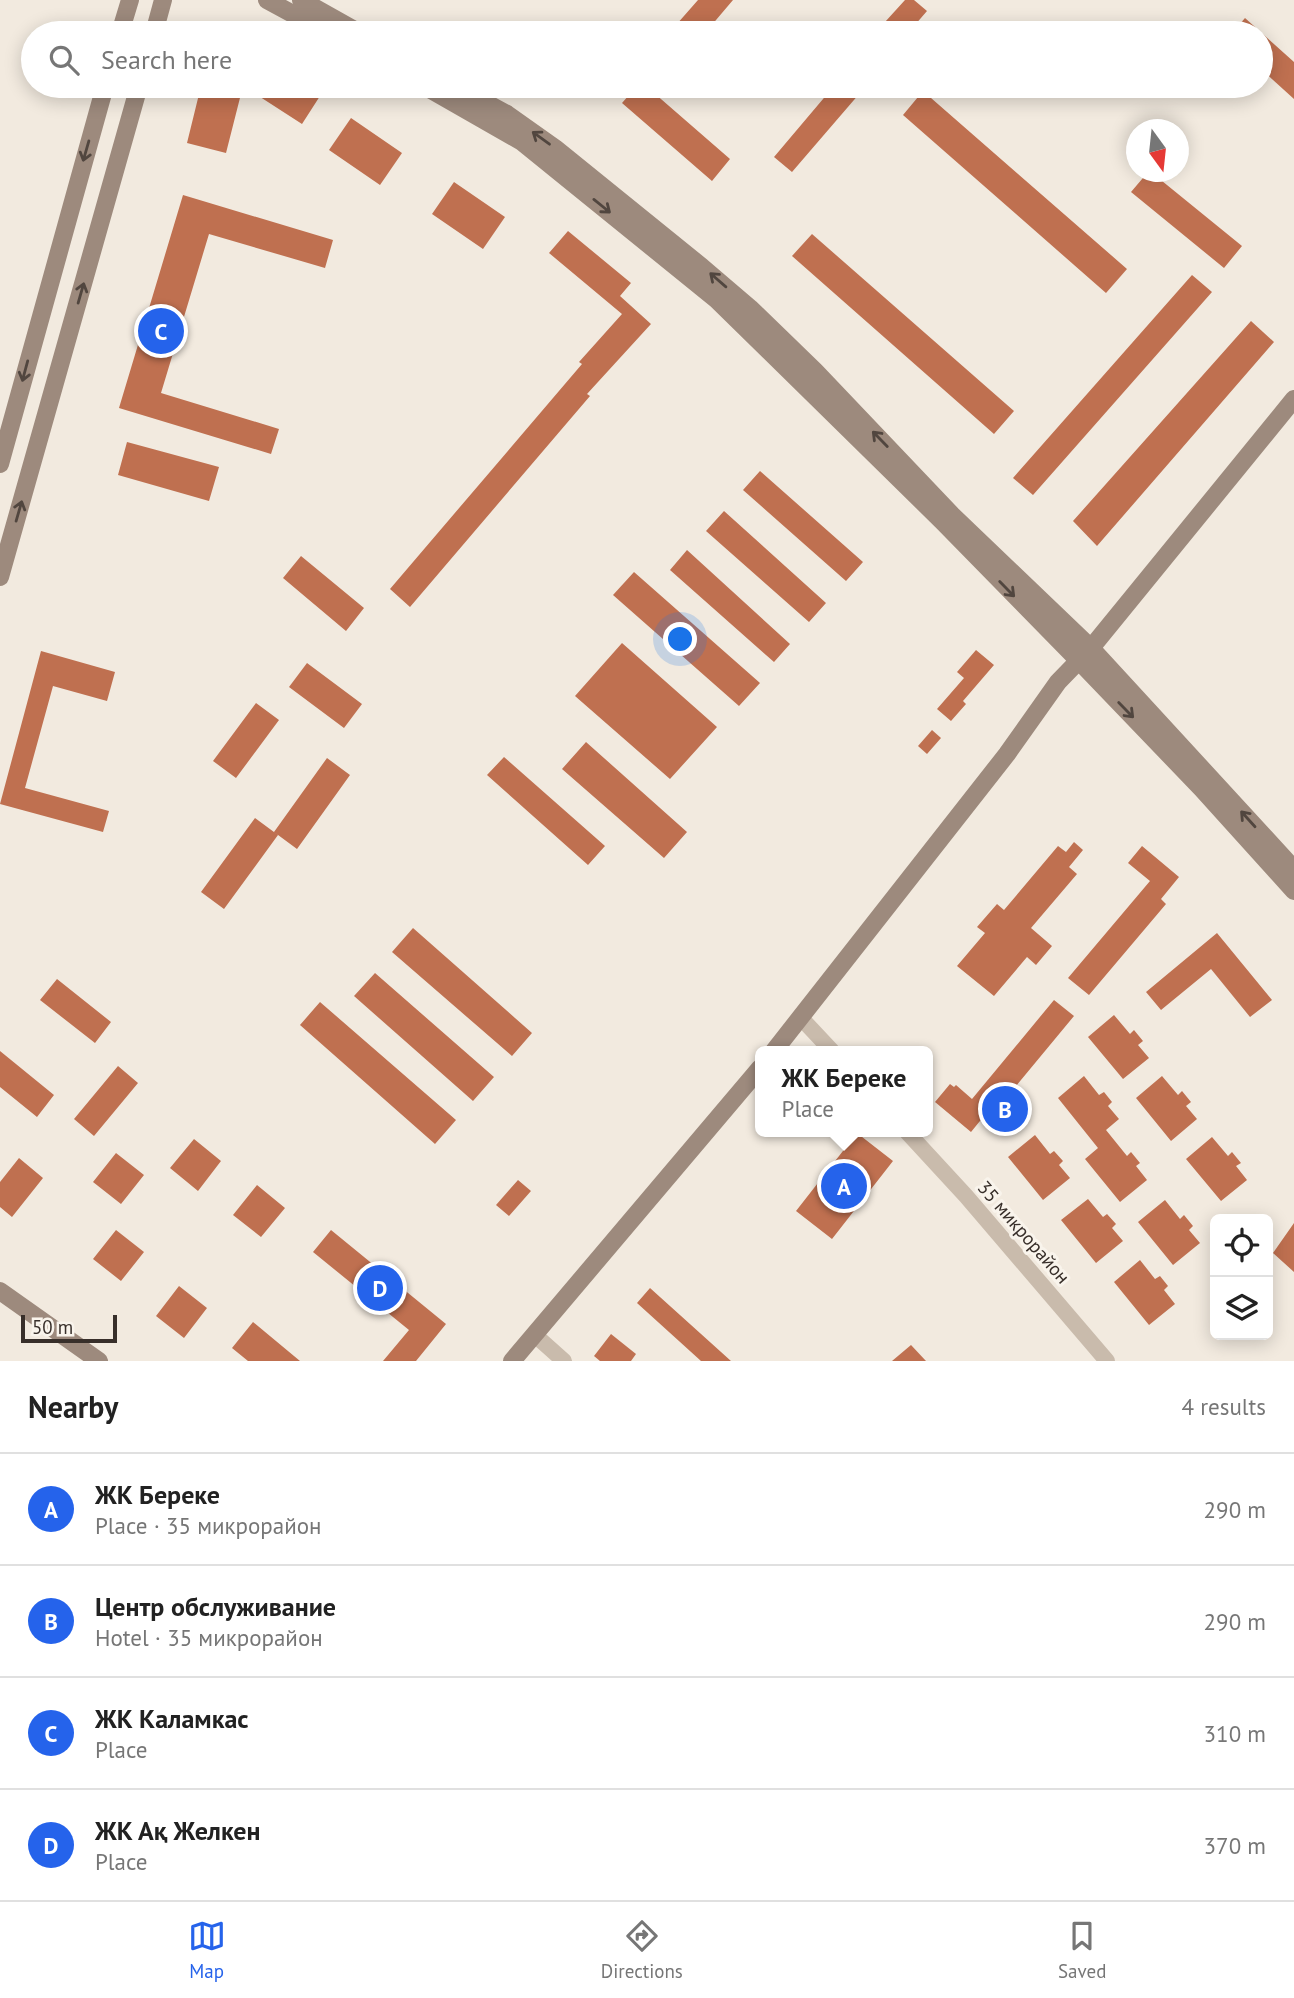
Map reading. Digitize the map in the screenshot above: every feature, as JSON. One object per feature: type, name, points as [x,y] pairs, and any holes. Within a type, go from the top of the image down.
[{"type":"main road","points":[[124,21],[130,0]]},
{"type":"main road","points":[[157,21],[163,0]]},
{"type":"main road","points":[[267,0],[306,21]]},
{"type":"main road","points":[[301,0],[339,21]]},
{"type":"main road","points":[[0,464],[102,98]]},
{"type":"main road","points":[[1,570],[136,98]]},
{"type":"main road","points":[[445,98],[522,142],[710,293],[1080,650],[1294,891]]},
{"type":"main road","points":[[477,98],[507,114],[588,173],[728,289],[815,371],[1080,650],[1294,869]]},
{"type":"main road","points":[[778,1046],[1007,754],[1080,650],[1294,384]]},
{"type":"main road","points":[[1080,650],[1294,399]]},
{"type":"main road","points":[[512,1361],[536,1336],[755,1074]]},
{"type":"main road","points":[[0,1291],[99,1361]]},
{"type":"street","points":[[802,1019],[827,1046]]},
{"type":"street","name":"35 микрорайон","points":[[911,1137],[966,1196],[1107,1361]]},
{"type":"street","points":[[536,1336],[564,1361]]},
{"type":"building","points":[[698,0],[733,0],[715,21],[680,21]]},
{"type":"building","points":[[905,0],[914,0],[927,11],[918,21],[886,21]]},
{"type":"building","points":[[1273,43],[1294,62],[1294,99],[1273,80]]},
{"type":"building","points":[[198,98],[240,98],[226,153],[187,143]]},
{"type":"building","points":[[262,98],[319,98],[302,124]]},
{"type":"building","points":[[626,98],[660,98],[730,159],[712,181],[622,103]]},
{"type":"building","points":[[824,98],[856,98],[792,172],[774,157]]},
{"type":"building","points":[[917,98],[931,98],[1127,269],[1106,293],[903,115]]},
{"type":"building","points":[[351,118],[402,153],[380,185],[329,150]]},
{"type":"building","points":[[454,182],[505,217],[483,249],[432,214]]},
{"type":"building","points":[[1140,182],[1163,182],[1242,246],[1224,268],[1131,192]]},
{"type":"building","points":[[183,195],[333,240],[325,268],[209,234],[161,393],[279,429],[271,454],[119,408]]},
{"type":"building","points":[[568,231],[631,283],[620,296],[651,324],[587,394],[590,396],[410,607],[390,589],[622,314],[549,253]]},
{"type":"building","points":[[812,234],[1014,411],[994,434],[792,256]]},
{"type":"building","points":[[1192,275],[1212,292],[1033,495],[1013,478]]},
{"type":"building","points":[[1251,321],[1274,342],[1097,546],[1073,521]]},
{"type":"building","points":[[127,442],[219,467],[209,501],[118,475]]},
{"type":"building","points":[[760,471],[863,562],[846,581],[743,490]]},
{"type":"building","points":[[724,511],[826,603],[809,622],[706,531]]},
{"type":"building","points":[[687,550],[790,644],[774,662],[670,570]]},
{"type":"building","points":[[301,556],[364,608],[346,631],[283,578]]},
{"type":"building","points":[[634,572],[760,683],[739,706],[613,595]]},
{"type":"building","points":[[622,643],[717,727],[670,779],[575,696]]},
{"type":"building","points":[[976,650],[994,665],[963,701],[966,704],[951,721],[937,709],[964,678],[957,672]]},
{"type":"building","points":[[41,651],[115,672],[107,701],[53,686],[25,788],[109,811],[103,832],[0,804]]},
{"type":"building","points":[[307,663],[362,704],[344,728],[289,687]]},
{"type":"building","points":[[256,703],[279,720],[236,778],[213,761]]},
{"type":"building","points":[[932,730],[941,738],[927,754],[918,746]]},
{"type":"building","points":[[586,742],[687,832],[664,858],[562,769]]},
{"type":"building","points":[[504,757],[605,846],[588,865],[487,775]]},
{"type":"building","points":[[327,758],[350,775],[297,849],[274,832]]},
{"type":"building","points":[[255,818],[278,835],[224,909],[201,892]]},
{"type":"building","points":[[1074,842],[1083,850],[1069,867],[1077,874],[1031,928],[1052,946],[1036,965],[1027,957],[994,996],[957,966],[985,933],[977,927],[997,904],[1004,910],[1058,846],[1066,852]]},
{"type":"building","points":[[1142,846],[1179,877],[1161,899],[1166,904],[1089,995],[1068,978],[1150,881],[1128,863]]},
{"type":"building","points":[[413,928],[532,1033],[512,1056],[392,952]]},
{"type":"building","points":[[1217,933],[1272,1000],[1250,1017],[1211,969],[1161,1010],[1146,992]]},
{"type":"building","points":[[375,973],[494,1077],[473,1101],[354,996]]},
{"type":"building","points":[[57,979],[111,1022],[95,1043],[40,1000]]},
{"type":"building","points":[[1054,1000],[1074,1016],[997,1109],[993,1105],[971,1132],[935,1102],[950,1084],[954,1087],[956,1085],[972,1099]]},
{"type":"building","points":[[320,1002],[456,1120],[435,1144],[300,1025]]},
{"type":"building","points":[[1114,1015],[1130,1034],[1134,1030],[1143,1041],[1138,1045],[1149,1058],[1123,1079],[1088,1037]]},
{"type":"building","points":[[0,1051],[54,1095],[37,1117],[0,1087]]},
{"type":"building","points":[[118,1066],[138,1083],[94,1136],[74,1119]]},
{"type":"building","points":[[1084,1076],[1099,1095],[1104,1092],[1112,1102],[1108,1106],[1119,1119],[1106,1130],[1127,1156],[1131,1152],[1140,1163],[1136,1166],[1147,1180],[1120,1202],[1085,1159],[1098,1148],[1058,1098]]},
{"type":"building","points":[[1162,1076],[1178,1095],[1182,1091],[1191,1102],[1186,1106],[1197,1119],[1171,1141],[1136,1098]]},
{"type":"building","points":[[1035,1135],[1050,1154],[1054,1151],[1063,1161],[1059,1165],[1070,1178],[1043,1200],[1008,1157]]},
{"type":"building","points":[[854,1137],[862,1137],[893,1161],[832,1239],[796,1211]]},
{"type":"building","points":[[1212,1137],[1228,1156],[1232,1152],[1241,1163],[1236,1166],[1247,1180],[1221,1201],[1186,1159]]},
{"type":"building","points":[[194,1139],[221,1161],[198,1191],[170,1168]]},
{"type":"building","points":[[116,1153],[144,1175],[121,1204],[93,1182]]},
{"type":"building","points":[[19,1158],[43,1178],[12,1217],[0,1207],[0,1182]]},
{"type":"building","points":[[518,1180],[531,1191],[509,1216],[496,1205]]},
{"type":"building","points":[[257,1185],[285,1208],[261,1237],[233,1215]]},
{"type":"building","points":[[1088,1199],[1103,1217],[1107,1214],[1116,1224],[1112,1228],[1123,1241],[1096,1263],[1061,1220]]},
{"type":"building","points":[[1165,1200],[1180,1219],[1184,1215],[1193,1226],[1189,1230],[1200,1243],[1173,1265],[1138,1222]]},
{"type":"building","points":[[1294,1223],[1294,1272],[1273,1253]]},
{"type":"building","points":[[116,1230],[144,1252],[121,1281],[93,1259]]},
{"type":"building","points":[[331,1230],[446,1324],[416,1361],[383,1361],[409,1330],[313,1252]]},
{"type":"building","points":[[1140,1260],[1155,1279],[1160,1276],[1168,1286],[1164,1290],[1175,1304],[1149,1325],[1114,1282]]},
{"type":"building","points":[[179,1286],[207,1308],[184,1338],[156,1316]]},
{"type":"building","points":[[650,1288],[731,1361],[701,1361],[637,1303]]},
{"type":"building","points":[[253,1322],[300,1361],[248,1361],[232,1348]]},
{"type":"building","points":[[611,1334],[636,1354],[631,1361],[600,1361],[594,1356]]},
{"type":"building","points":[[911,1345],[926,1361],[892,1361]]},
{"type":"place","name":"ЖК Каламкас","points":[[161,331]]},
{"type":"place","name":"Центр обслуживание","points":[[1005,1109]]},
{"type":"place","name":"ЖК Береке","points":[[844,1186]]},
{"type":"place","name":"ЖК Ақ Желкен","points":[[380,1288]]}]
